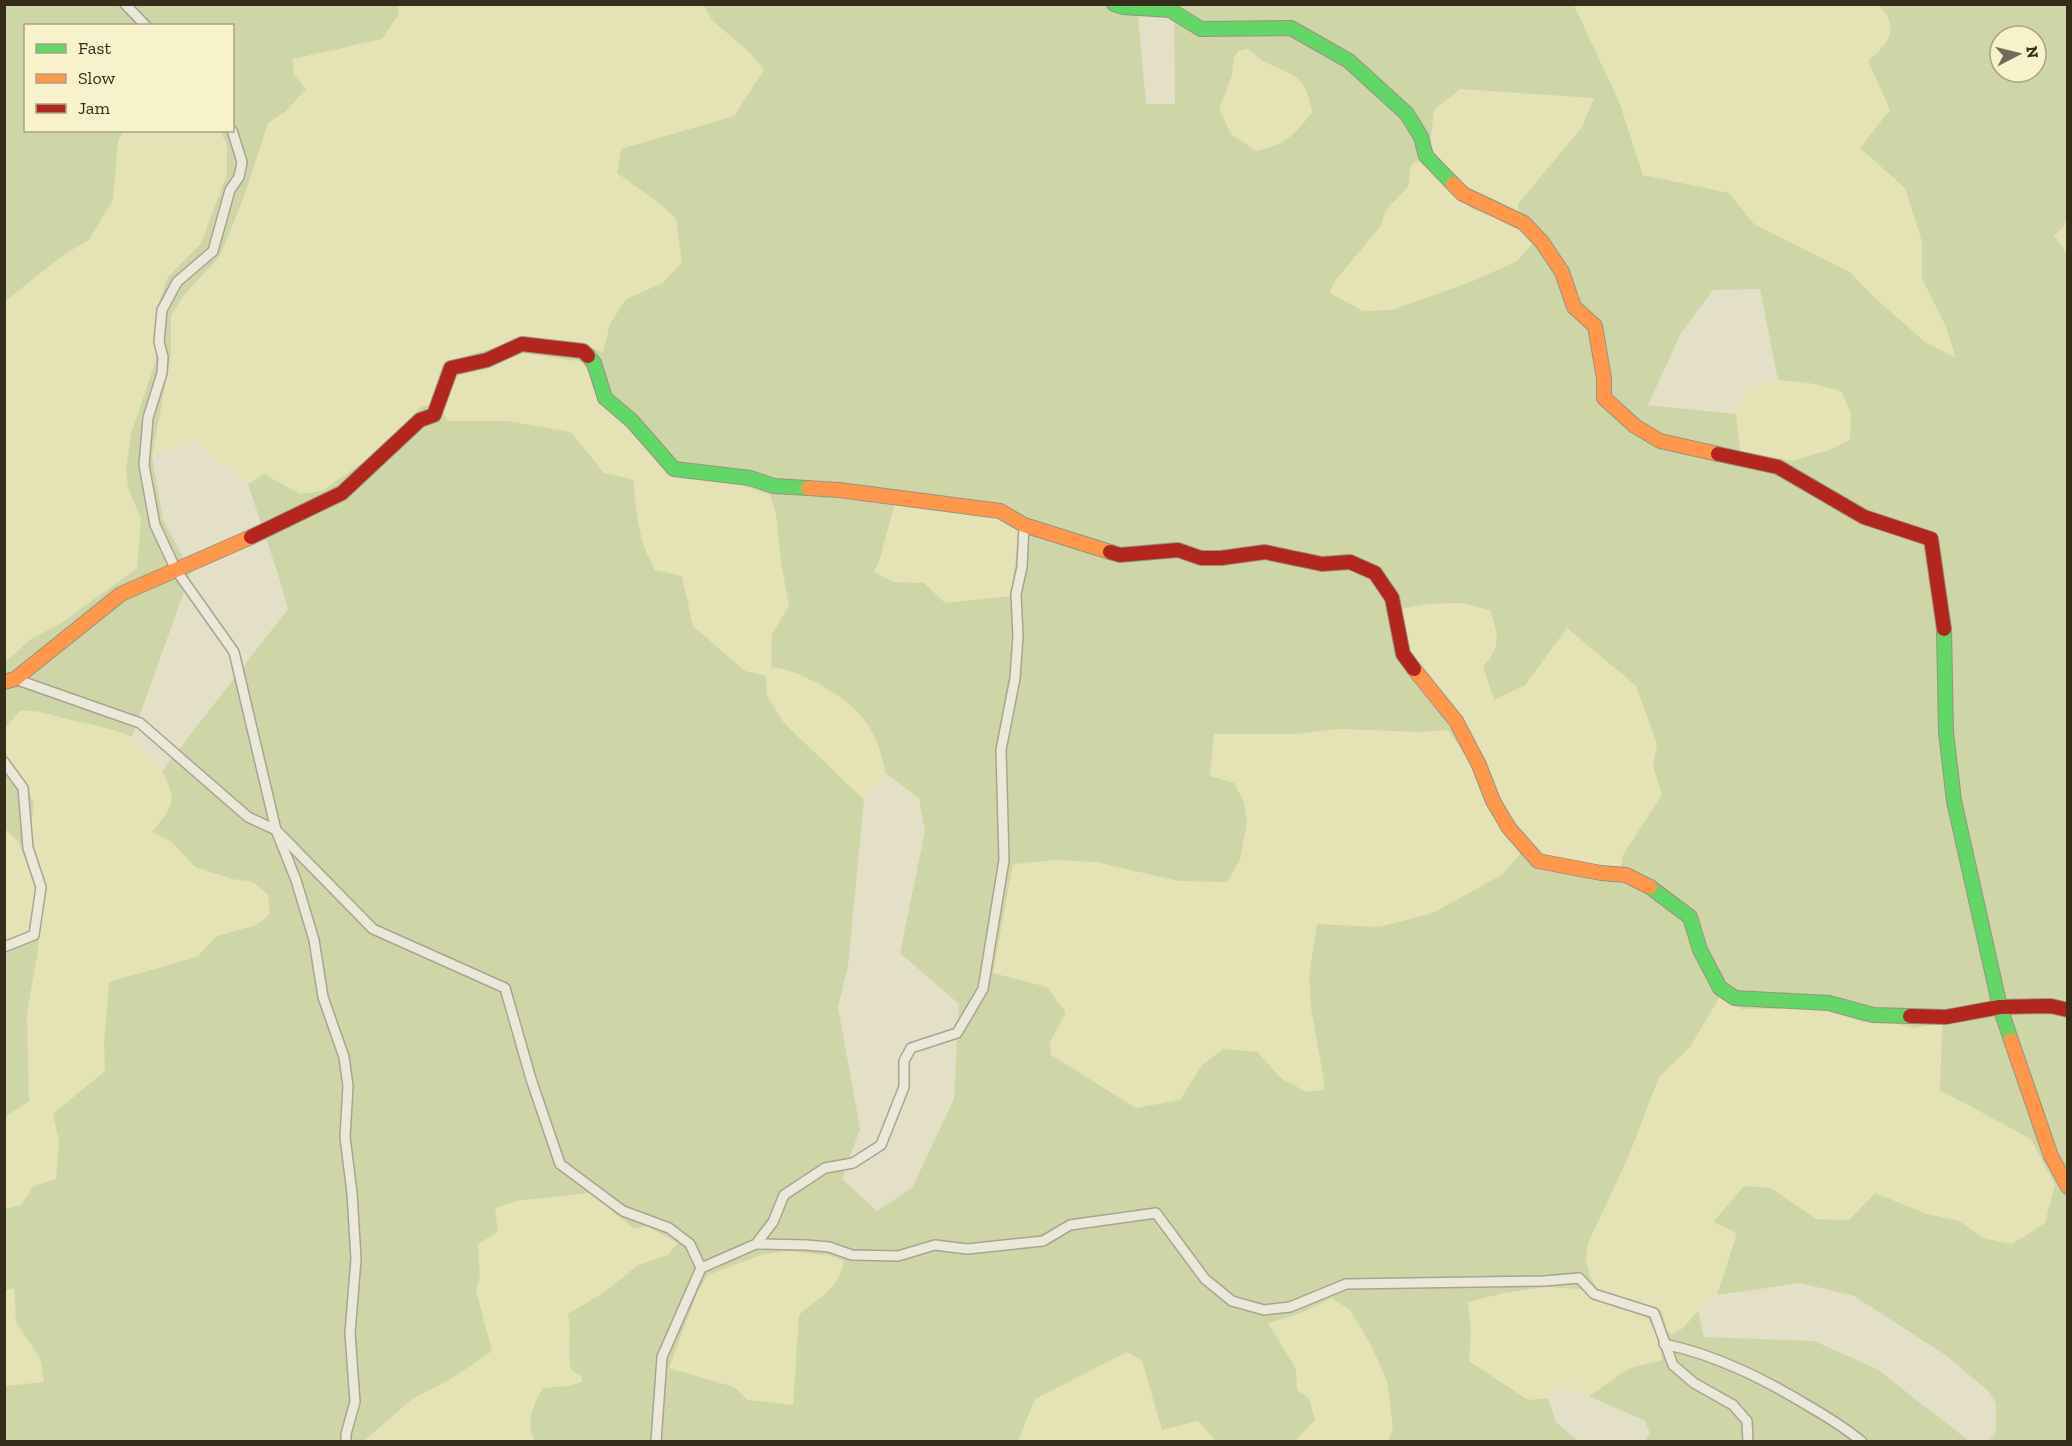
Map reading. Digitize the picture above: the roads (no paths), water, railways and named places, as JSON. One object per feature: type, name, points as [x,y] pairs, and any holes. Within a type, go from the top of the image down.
[{"type":"street","points":[[125,4],[144,24]]},
{"type":"street","points":[[1114,4],[1123,7],[1170,10],[1201,29],[1291,28],[1348,61],[1407,114],[1421,137],[1426,156],[1463,194],[1524,223],[1542,242],[1562,272],[1574,307],[1595,326],[1604,378],[1604,398],[1635,426],[1660,441],[1778,468],[1864,517],[1931,539],[1945,632],[1946,732],[1954,801],[2000,1007],[2051,1156],[2067,1187]]},
{"type":"street","points":[[233,132],[242,162],[239,177],[230,190],[213,251],[177,282],[162,310],[159,342],[163,357],[162,373],[148,418],[144,465],[155,525],[176,570],[234,652],[276,830],[296,880],[314,940],[323,997],[344,1057],[348,1086],[345,1137],[352,1193],[356,1259],[350,1333],[355,1402],[346,1442]]},
{"type":"street","points":[[10,681],[121,594],[259,534],[342,492],[420,420],[435,416],[451,368],[487,360],[522,345],[583,351],[594,363],[605,398],[632,421],[674,469],[750,478],[774,486],[839,490],[1000,511],[1024,525],[1120,555],[1178,550],[1201,558],[1221,558],[1265,552],[1322,564],[1350,562],[1375,573],[1392,598],[1403,654],[1455,721],[1479,765],[1493,801],[1509,828],[1525,847],[1538,861],[1601,873],[1626,875],[1662,895],[1690,916],[1700,950],[1720,988],[1735,998],[1828,1003],[1873,1015],[1946,1017],[2000,1007],[2051,1006],[2067,1010]]},
{"type":"street","points":[[756,1245],[773,1222],[784,1195],[825,1168],[853,1164],[881,1145],[904,1087],[904,1061],[911,1048],[957,1033],[983,989],[1004,860],[1001,750],[1015,678],[1018,636],[1016,594],[1022,567],[1024,525]]},
{"type":"street","points":[[10,681],[140,723],[248,817],[276,830],[373,929],[505,988],[531,1079],[560,1164],[623,1211],[669,1227],[690,1244],[701,1268]]},
{"type":"street","points":[[4,762],[23,788],[28,849],[40,887],[34,936],[4,947]]},
{"type":"street","points":[[656,1442],[662,1357],[701,1268],[756,1245],[806,1245],[829,1247],[852,1255],[898,1256],[935,1245],[968,1249],[1043,1241],[1070,1225],[1156,1213],[1205,1279],[1232,1301],[1264,1310],[1290,1307],[1346,1284],[1544,1281],[1579,1278],[1594,1294],[1654,1313],[1673,1365],[1694,1383],[1733,1405],[1746,1421],[1748,1442]]},
{"type":"street","points":[[1664,1344],[1692,1350],[1773,1384],[1848,1430],[1862,1442]]}]
